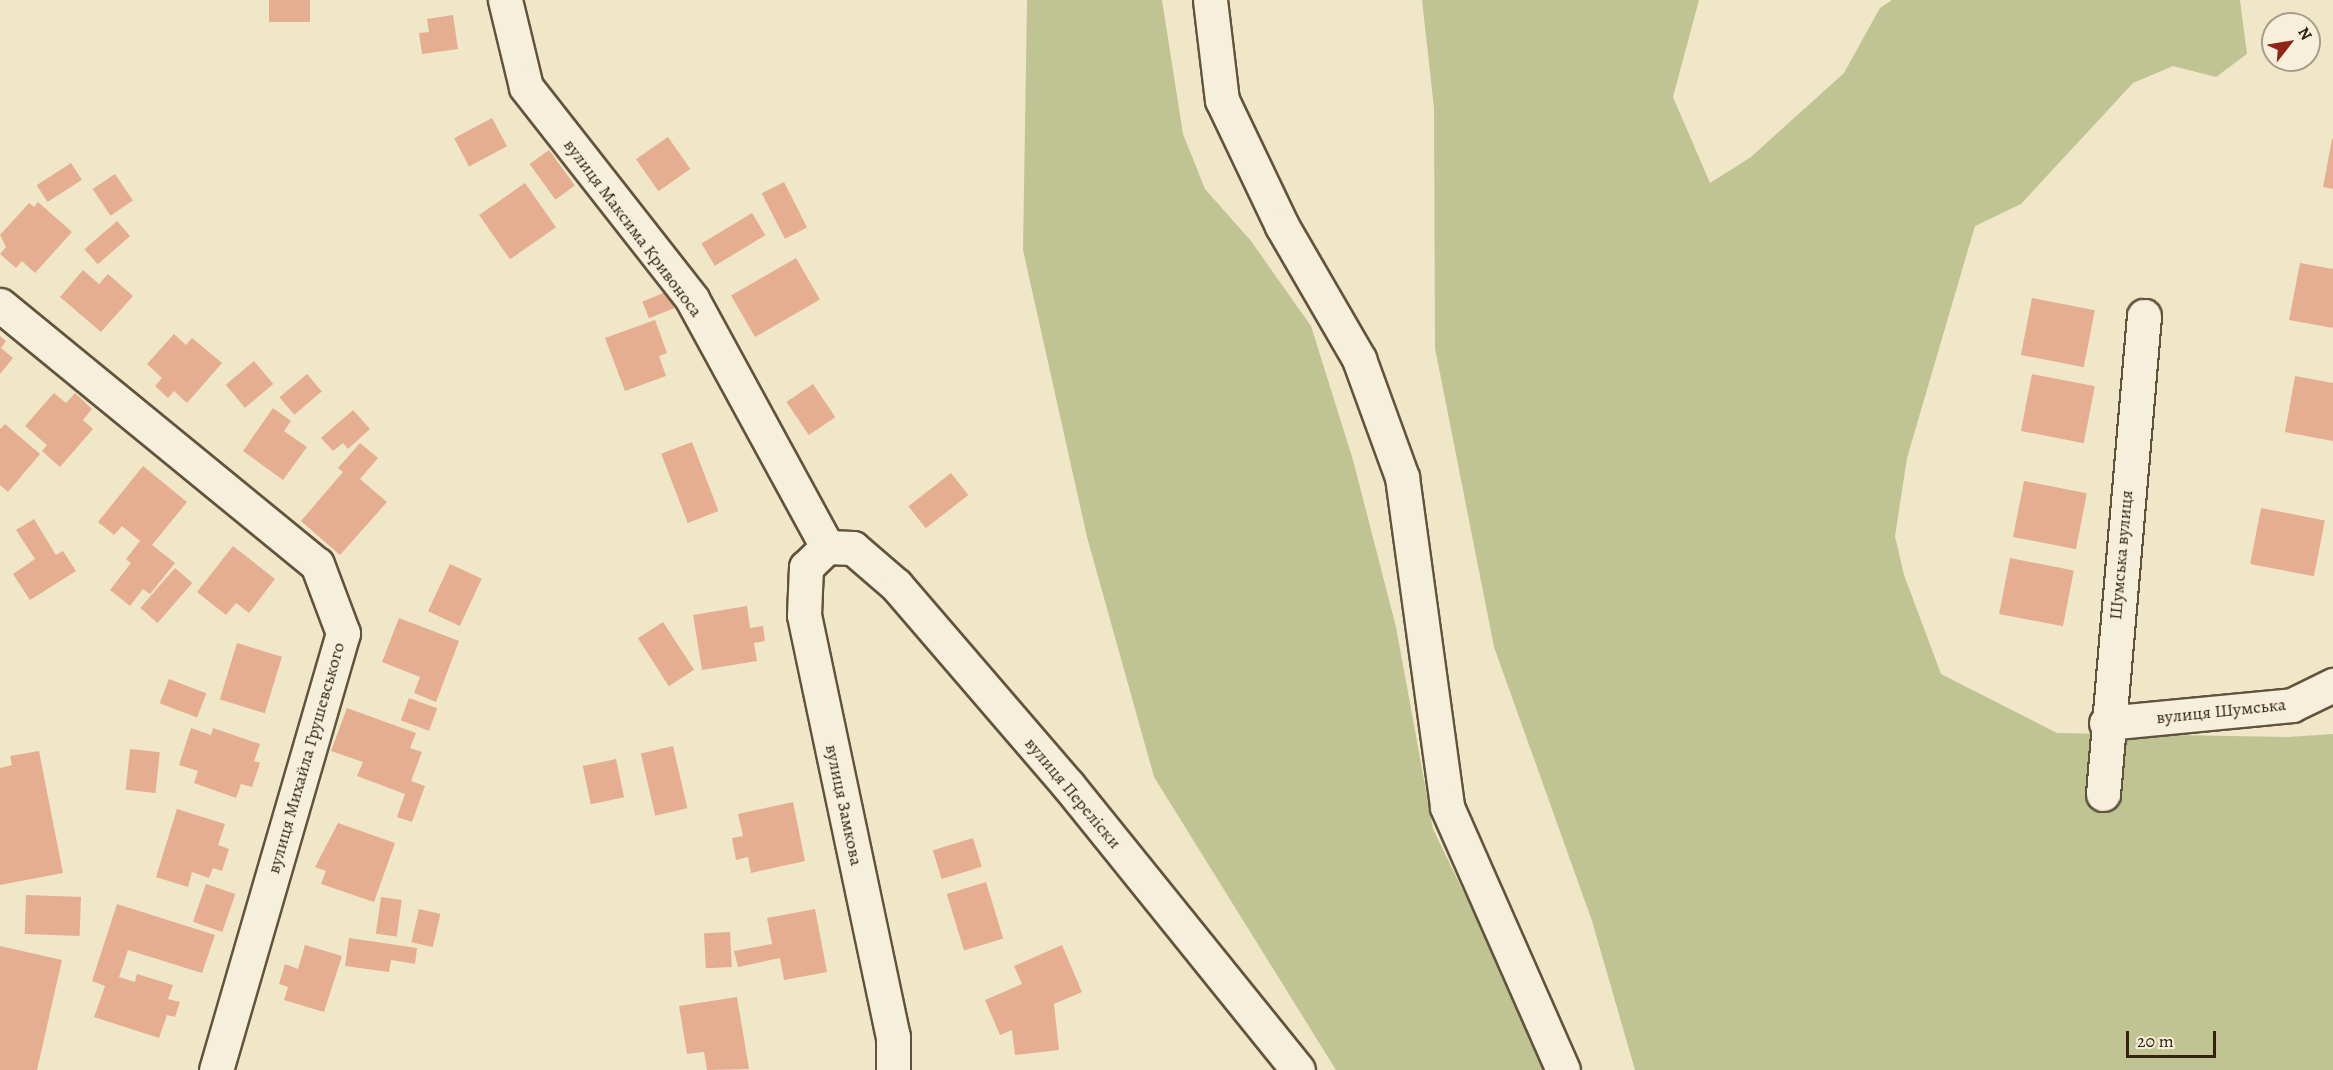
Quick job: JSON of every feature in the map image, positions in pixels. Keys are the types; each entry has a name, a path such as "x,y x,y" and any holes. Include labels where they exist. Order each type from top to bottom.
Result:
{"street":[{"name":"вулиця Максима Кривоноса","path":"505,0 526,87 692,299 827,547"},
{"path":"1210,0 1222,100 1282,226 1359,359 1402,477 1447,807 1563,1070"},
{"name":"вулиця Михайла Грушевського","path":"0,306 317,564 343,633 216,1070"},
{"name":"Шумська вулиця","path":"2103,794 2106,723 2144,316"},
{"name":"вулиця Замкова","path":"827,547 806,567 804,615 893,1036 893,1070"},
{"name":"вулиця Переліски","path":"827,547 853,548 896,585 1068,785 1298,1070"},
{"name":"вулиця Шумська","path":"2106,723 2292,705 2333,685"}],"green space":[{"path":"1027,0 1162,0 1183,134 1205,189 1251,241 1311,326 1353,460 1396,627 1433,829 1550,1070 1336,1070 1154,777 1087,537 1023,250"},
{"path":"1422,0 1699,0 1673,97 1710,183 1751,157 1844,73 1880,8 1892,0 2240,0 2247,54 2216,77 2173,66 2133,83 2021,204 1975,226 1907,458 1895,536 1904,575 1941,674 2057,733 2288,737 2333,734 2333,1070 1635,1070 1592,921 1494,647 1435,348 1434,108"}],"building":[{"path":"269,0 310,0 310,22 269,22"},
{"path":"453,15 458,49 422,54 419,33 429,32 427,19"},
{"path":"492,118 507,146 469,166 454,138"},
{"path":"668,137 690,169 658,191 636,159"},
{"path":"2333,139 2333,189 2323,187"},
{"path":"549,150 575,186 555,200 530,164"},
{"path":"71,163 82,180 48,202 37,185"},
{"path":"115,174 133,201 111,216 93,189"},
{"path":"784,182 807,227 785,239 762,193"},
{"path":"525,183 556,227 510,259 479,215"},
{"path":"38,202 72,232 35,273 22,261 16,268 0,254 6,247 0,235 29,203 34,207"},
{"path":"752,213 765,235 715,266 701,243"},
{"path":"117,221 130,236 98,264 85,249"},
{"path":"796,258 820,300 755,337 731,296"},
{"path":"2300,263 2333,269 2333,328 2289,320"},
{"path":"83,270 99,284 108,274 133,296 101,332 60,297"},
{"path":"671,290 678,307 649,318 642,302"},
{"path":"2032,298 2095,310 2084,367 2021,355"},
{"path":"655,320 667,353 659,356 666,376 625,391 605,338"},
{"path":"174,334 186,345 192,338 222,363 187,403 174,391 168,398 155,386 162,378 147,364"},
{"path":"0,336 6,341 1,348 13,358 0,374"},
{"path":"254,361 273,384 245,408 226,385"},
{"path":"307,374 322,392 294,415 279,397"},
{"path":"2032,374 2095,386 2084,443 2021,431"},
{"path":"2295,376 2333,383 2333,441 2285,432"},
{"path":"813,384 835,417 809,435 786,402"},
{"path":"54,393 66,403 75,393 92,409 83,420 93,429 60,467 42,451 47,445 25,426"},
{"path":"273,408 291,421 284,431 307,447 283,480 243,451"},
{"path":"353,410 370,429 348,449 343,443 333,451 321,438"},
{"path":"5,424 40,454 8,492 0,485 0,429"},
{"path":"692,442 719,511 688,523 661,454"},
{"path":"360,443 378,458 360,479 387,502 340,555 301,521 343,472 338,468"},
{"path":"143,466 187,502 152,545 175,563 150,594 143,589 130,606 110,590 131,563 126,559 140,541 122,526 114,535 98,522"},
{"path":"951,473 968,495 926,528 908,506"},
{"path":"2024,481 2087,493 2076,549 2013,537"},
{"path":"2261,508 2325,520 2314,576 2250,564"},
{"path":"34,519 56,555 63,551 76,571 30,600 13,574 35,559 16,530"},
{"path":"233,546 275,579 249,613 236,603 226,615 197,592"},
{"path":"2010,558 2074,570 2063,626 1999,614"},
{"path":"450,564 482,579 460,626 428,611"},
{"path":"175,568 192,583 158,623 140,608"},
{"path":"747,606 750,628 763,626 765,641 754,643 757,661 702,670 693,615"},
{"path":"399,618 459,641 436,702 414,693 420,677 382,662"},
{"path":"663,622 694,670 669,686 638,638"},
{"path":"237,643 282,657 265,713 220,699"},
{"path":"169,679 206,693 197,718 160,703"},
{"path":"409,698 437,708 429,731 401,721"},
{"path":"347,708 416,733 410,748 422,752 411,781 425,786 412,822 397,817 405,794 357,776 363,762 331,751"},
{"path":"191,728 211,735 213,728 260,744 254,761 260,763 252,787 241,784 236,798 194,783 198,771 179,765"},
{"path":"673,746 687,808 655,816 641,753"},
{"path":"130,749 160,752 156,793 126,790"},
{"path":"39,751 63,873 0,885 0,768 12,765 10,756"},
{"path":"616,759 624,797 591,804 583,766"},
{"path":"793,802 805,861 751,873 748,857 736,860 732,838 743,836 738,814"},
{"path":"177,809 225,824 218,845 229,849 222,871 213,868 209,878 192,872 188,887 156,877"},
{"path":"338,823 395,843 374,902 321,884 326,871 315,867"},
{"path":"973,838 982,867 942,879 933,850"},
{"path":"986,882 1003,938 964,950 947,894"},
{"path":"206,884 235,894 222,932 193,922"},
{"path":"26,895 81,897 80,936 25,934"},
{"path":"381,897 402,900 397,937 376,934"},
{"path":"117,904 215,935 202,973 128,950 119,977 135,982 137,974 173,985 168,999 180,1002 175,1017 167,1015 159,1038 94,1017 105,986 92,981"},
{"path":"419,909 440,914 433,947 411,942"},
{"path":"815,909 827,972 784,980 780,958 738,967 734,951 772,944 767,918"},
{"path":"730,932 732,967 706,968 704,933"},
{"path":"349,938 417,948 415,964 391,960 389,972 345,966"},
{"path":"305,945 342,956 324,1012 284,1000 288,987 279,984 285,964 298,969"},
{"path":"1062,945 1082,992 1054,1004 1059,1050 1015,1055 1012,1030 1000,1035 985,1000 1022,984 1014,966"},
{"path":"0,946 62,960 37,1070 0,1070"},
{"path":"737,997 749,1069 707,1070 704,1052 687,1054 679,1006"}]}
